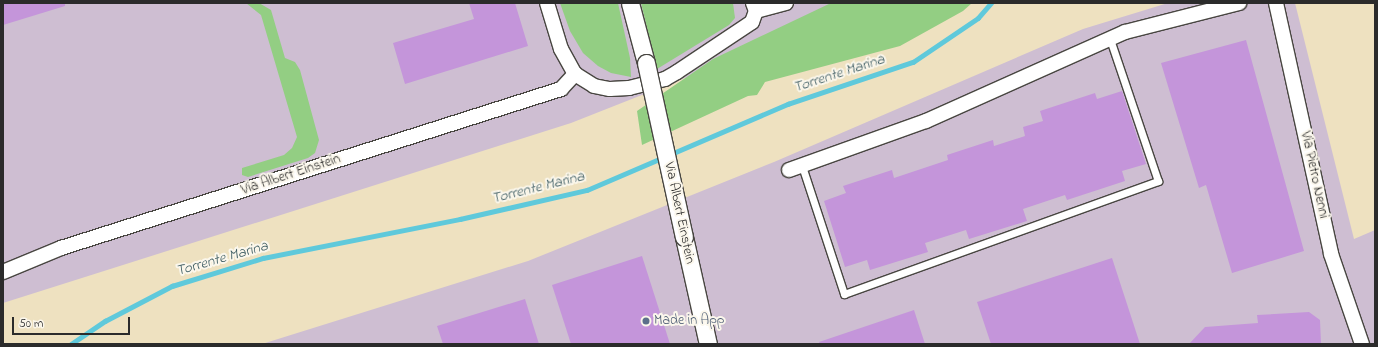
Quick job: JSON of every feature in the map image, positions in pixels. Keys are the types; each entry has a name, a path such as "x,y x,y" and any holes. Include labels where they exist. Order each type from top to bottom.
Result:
{"street":[{"path":"547,3 561,49 575,74 594,86 610,89 629,88 665,79 737,34 752,22 755,7 786,3"},
{"name":"Via Albert Einstein","path":"630,3 646,63 708,344"},
{"path":"789,170 926,121 1125,32 1239,3"},
{"name":"Via Pietro Nenni","path":"1276,3 1331,254 1362,344"},
{"name":"Via Albert Einstein","path":"3,272 61,248 561,89 575,74"}],"lane":[{"path":"802,166 844,294 1158,181 1110,38"}],"shaded area":[{"path":"3,3 841,3 723,63 571,123 3,303"},
{"path":"1168,3 1295,3 1354,239 1375,230 1375,344 262,344 528,261 774,162 1083,29"}],"green space":[{"path":"246,3 259,3 271,10 285,58 295,62 300,70 319,140 315,153 308,158 248,177 242,175 242,168 284,155 292,148 297,137 261,15"},
{"path":"560,3 618,3 630,58 631,77 611,73 598,66 583,53 570,31"},
{"path":"641,3 733,3 735,18 729,25 657,69"},
{"path":"831,3 972,3 963,11 900,46 765,82 757,95 748,96 642,145 637,111 713,59"}],"building":[{"path":"3,3 65,3 65,6 3,25"},
{"path":"469,3 515,3 528,46 405,84 393,43 474,19"},
{"path":"1246,40 1304,251 1232,273 1206,185 1199,188 1161,63"},
{"path":"1122,91 1146,164 1122,171 1125,181 1067,200 1065,195 1023,209 1027,221 969,239 966,230 925,243 928,252 870,270 867,260 845,267 824,201 846,193 843,186 892,170 894,178 948,160 947,155 993,140 994,146 1025,136 1023,127 1043,121 1040,111 1095,93 1097,99"},
{"path":"642,256 670,344 571,344 552,285"},
{"path":"1112,258 1140,344 991,344 977,302"},
{"path":"525,299 539,344 443,344 437,326"},
{"path":"914,310 925,344 820,344 819,342"},
{"path":"1309,312 1320,320 1321,344 1189,344 1205,327 1258,323 1257,315"}],"waterway":[{"name":"Torrente Marina","path":"71,344 105,321 172,286 263,258 460,219 587,190 788,104 913,62 978,18 991,3"}],"place":[{"name":"Made in App","path":"646,321"}]}
